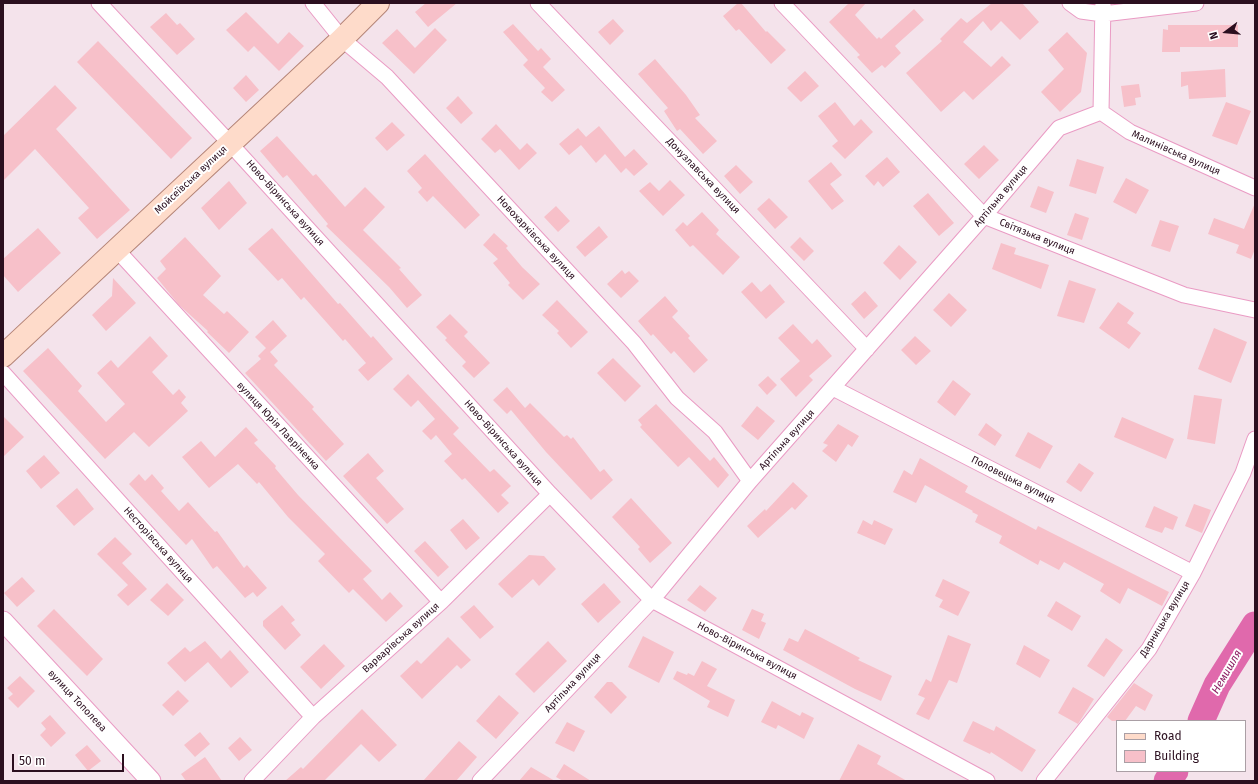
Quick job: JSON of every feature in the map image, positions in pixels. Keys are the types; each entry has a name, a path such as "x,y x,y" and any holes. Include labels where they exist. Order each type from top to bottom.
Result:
{"main road":[{"name":"Мойсеївська вулиця","path":"3,356 342,39 378,3"}],"street":[{"name":"Ново-Віринська вулиця","path":"99,3 550,494 652,600 987,781"},
{"name":"Новохарківська вулиця","path":"313,3 342,39 387,77 623,332 677,398 715,432 750,481"},
{"name":"Донузлавська вулиця","path":"538,3 867,349"},
{"name":"Світязька вулиця","path":"782,3 984,216 1184,295 1255,310"},
{"path":"1070,3 1081,11 1103,8 1196,3"},
{"path":"1101,112 1103,8"},
{"name":"Артільна вулиця","path":"480,781 652,600 750,481 984,216 1059,128 1101,112"},
{"name":"Малинівська вулиця","path":"1101,112 1130,132 1255,188"},
{"name":"вулиця Юрія Лавріненка","path":"116,249 441,602"},
{"name":"Несторівська вулиця","path":"3,373 313,717"},
{"name":"Половецька вулиця","path":"833,388 1193,573"},
{"name":"Дарницька вулиця","path":"1044,781 1149,648 1193,573 1243,474 1255,439"},
{"name":"Варварівська вулиця","path":"252,781 313,717 441,602 550,494"},
{"name":"вулиця Тополева","path":"3,621 151,781"}],"building":[{"path":"426,3 457,3 428,27 415,12"},
{"path":"738,3 741,3 766,32 767,31 786,50 771,64 739,29 736,31 723,16"},
{"path":"849,3 866,3 855,15 877,39 879,37 881,39 914,9 924,20 895,46 901,53 885,68 882,65 872,73 857,57 860,55 829,22"},
{"path":"992,3 1022,3 1039,22 1020,40 1001,21 991,31 983,21 963,42 991,67 1002,56 1011,65 973,100 964,91 941,112 906,73 942,41 940,39 961,18 967,23"},
{"path":"246,12 278,44 289,32 304,46 279,71 254,46 248,52 226,30"},
{"path":"166,13 177,25 180,23 195,39 177,55 150,27"},
{"path":"613,19 624,31 610,45 598,32"},
{"path":"513,24 538,51 541,48 551,59 543,67 565,90 552,102 541,92 545,88 523,65 528,60 503,32"},
{"path":"1168,25 1238,25 1238,47 1180,47 1180,52 1162,52 1163,29 1168,30"},
{"path":"435,28 447,40 414,74 382,43 397,29 415,48"},
{"path":"1067,32 1087,53 1081,92 1060,112 1041,92 1064,69 1048,50"},
{"path":"98,41 192,138 171,159 77,62"},
{"path":"655,59 686,95 700,115 695,118 717,141 703,154 680,129 677,131 664,111 668,108 638,74"},
{"path":"1225,69 1226,97 1189,99 1188,85 1181,87 1181,72"},
{"path":"805,71 819,86 801,102 787,88"},
{"path":"246,75 259,90 246,102 233,88"},
{"path":"1139,84 1141,97 1135,98 1136,105 1124,107 1121,86"},
{"path":"55,85 77,108 56,129 130,210 97,239 78,218 89,208 35,149 3,181 3,136"},
{"path":"458,96 473,113 461,124 446,108"},
{"path":"835,102 854,126 861,119 873,132 845,159 832,146 838,141 818,116"},
{"path":"1226,102 1251,111 1237,145 1212,136"},
{"path":"392,122 405,135 387,151 375,138"},
{"path":"496,124 520,150 527,143 537,153 519,170 500,149 495,153 481,139"},
{"path":"599,126 625,157 634,149 648,164 634,176 626,168 621,173 605,154 596,163 581,145 569,155 559,144 578,128 586,137"},
{"path":"277,136 313,176 316,174 345,207 365,187 385,207 363,230 401,268 399,269 422,295 407,308 389,287 326,226 328,224 287,175 283,178 260,151"},
{"path":"984,145 999,160 979,179 964,164"},
{"path":"425,154 480,215 465,229 433,196 427,202 418,192 422,188 407,171"},
{"path":"887,157 900,172 883,187 878,181 874,186 865,176"},
{"path":"1077,159 1104,167 1096,194 1069,186"},
{"path":"831,162 842,175 830,184 844,201 832,210 808,181"},
{"path":"736,165 753,182 740,194 724,176"},
{"path":"1126,178 1149,190 1136,214 1113,202"},
{"path":"670,180 685,195 663,216 639,191 650,182 659,191"},
{"path":"229,181 247,203 219,230 201,208"},
{"path":"1038,186 1054,192 1046,213 1030,207"},
{"path":"928,193 954,223 939,236 913,206"},
{"path":"769,198 788,217 775,229 757,209"},
{"path":"1255,203 1255,249 1251,259 1236,253 1239,245 1208,234 1214,218 1244,229"},
{"path":"556,206 570,221 558,232 544,217"},
{"path":"702,212 719,230 716,234 740,257 723,275 693,245 690,247 675,230 683,222 687,226"},
{"path":"1075,213 1089,218 1082,240 1067,235"},
{"path":"1160,220 1179,226 1170,252 1151,246"},
{"path":"599,226 608,237 585,257 576,247"},
{"path":"38,228 61,253 18,292 3,275 3,259"},
{"path":"272,228 338,304 340,303 371,338 373,336 393,359 368,381 358,370 366,363 345,339 343,341 304,297 301,300 282,278 278,281 248,249"},
{"path":"494,233 508,246 506,248 522,267 540,284 523,300 508,285 510,283 493,263 498,259 483,245"},
{"path":"185,237 221,276 203,295 224,314 227,311 249,332 229,353 207,332 208,331 179,305 157,278 166,269 160,261"},
{"path":"800,237 814,251 804,261 790,247"},
{"path":"1001,243 1016,248 1014,254 1049,265 1041,289 992,269"},
{"path":"899,245 917,262 900,280 883,263"},
{"path":"622,270 625,274 629,271 639,281 621,298 607,284"},
{"path":"113,278 136,303 106,331 92,315 112,296"},
{"path":"1069,280 1096,289 1084,323 1057,316"},
{"path":"752,282 761,292 770,284 785,302 766,319 741,292"},
{"path":"865,291 878,306 864,319 851,304"},
{"path":"949,293 967,310 951,327 933,310"},
{"path":"665,296 678,311 672,317 690,336 688,338 708,360 694,373 674,351 671,354 653,334 651,336 638,321"},
{"path":"557,300 588,332 571,348 557,333 559,331 542,315"},
{"path":"1118,302 1134,313 1127,323 1141,333 1129,349 1099,328"},
{"path":"450,314 468,332 464,336 490,363 474,378 462,366 466,362 445,340 447,338 436,327"},
{"path":"273,320 287,336 270,352 278,361 274,365 314,407 312,409 344,444 326,461 245,373 261,359 258,356 266,348 255,337"},
{"path":"793,324 812,344 817,339 832,356 809,376 813,380 796,397 780,379 800,361 778,338"},
{"path":"1214,328 1247,342 1231,383 1198,369"},
{"path":"150,336 168,356 152,372 173,395 179,389 186,397 181,403 188,411 149,447 134,432 105,459 23,371 48,348 82,386 78,391 106,422 125,404 97,373 111,360 118,368"},
{"path":"915,336 931,351 916,365 901,350"},
{"path":"613,358 641,386 625,402 597,373"},
{"path":"408,374 459,428 453,434 490,472 494,469 511,486 501,495 509,503 498,513 465,478 462,480 444,461 452,454 436,435 431,440 422,431 435,419 418,400 411,407 393,389"},
{"path":"768,376 777,385 767,395 758,385"},
{"path":"953,380 971,394 955,416 937,402"},
{"path":"507,387 525,408 530,403 564,437 567,435 571,439 573,437 600,472 604,469 613,480 591,500 546,452 511,410 507,414 493,400"},
{"path":"1194,395 1222,399 1215,444 1187,439"},
{"path":"656,404 710,461 714,457 729,475 718,488 689,457 678,467 640,427 642,425 638,420"},
{"path":"757,406 775,421 758,440 741,426"},
{"path":"3,416 24,437 3,457"},
{"path":"1122,417 1174,439 1166,459 1114,437"},
{"path":"986,423 1002,435 995,446 978,435"},
{"path":"838,424 859,436 852,447 848,444 836,462 822,451 828,445 823,443"},
{"path":"246,427 258,440 254,443 276,466 275,468 298,495 372,571 363,579 382,600 390,592 403,606 386,622 353,589 349,593 318,561 325,554 288,517 259,482 257,484 238,464 209,488 182,457 201,441 215,457"},
{"path":"1028,432 1053,446 1040,469 1015,456"},
{"path":"368,453 384,471 376,478 404,509 387,524 343,476"},
{"path":"44,455 60,473 41,489 26,471"},
{"path":"920,458 968,486 965,492 1036,530 1038,526 1169,592 1162,606 1128,588 1120,604 1100,591 1104,584 1064,562 1059,570 1040,560 1038,565 999,543 1002,536 975,522 978,515 972,512 973,511 925,485 916,503 893,492 904,470 912,475"},
{"path":"1079,463 1094,473 1081,492 1066,482"},
{"path":"139,474 145,481 152,474 164,488 161,491 179,511 188,502 215,532 217,531 244,568 247,565 267,588 257,597 253,592 245,598 217,566 213,569 192,539 186,545 129,484"},
{"path":"793,482 808,496 795,510 792,507 758,538 747,526 765,509 766,511"},
{"path":"77,488 94,509 74,526 56,506"},
{"path":"631,498 672,543 650,563 638,549 640,547 612,517"},
{"path":"1194,504 1211,510 1202,533 1185,526"},
{"path":"1154,506 1178,517 1173,530 1165,527 1162,533 1145,527"},
{"path":"463,519 480,538 466,550 450,530"},
{"path":"863,520 872,525 874,520 893,529 885,545 857,533"},
{"path":"115,537 132,554 122,563 147,589 128,606 117,595 128,585 97,554"},
{"path":"425,541 449,567 438,577 414,551"},
{"path":"529,555 544,556 556,569 539,586 533,579 512,598 498,584"},
{"path":"22,577 35,591 17,607 4,593"},
{"path":"943,579 970,592 958,616 939,607 943,600 935,596"},
{"path":"167,583 184,600 168,616 150,600"},
{"path":"604,583 621,602 598,623 581,604"},
{"path":"700,585 717,598 705,612 687,600"},
{"path":"1056,601 1081,616 1072,631 1047,616"},
{"path":"282,605 295,620 291,623 301,635 285,650 263,626 263,621"},
{"path":"474,605 494,627 480,639 460,617"},
{"path":"54,609 103,659 87,676 37,626"},
{"path":"752,609 764,614 761,621 766,623 759,639 742,630"},
{"path":"805,629 860,658 858,660 892,676 881,701 855,689 783,650 789,638 798,642"},
{"path":"948,635 971,644 957,683 949,680 929,720 916,714 925,698 918,695 926,679 931,682"},
{"path":"643,636 674,652 659,683 628,667"},
{"path":"448,637 471,660 461,669 457,665 422,699 400,676 417,660 421,664"},
{"path":"1106,638 1123,650 1104,677 1087,666"},
{"path":"205,641 221,659 230,650 249,672 231,688 208,662 185,682 167,663 185,647 190,652"},
{"path":"548,641 567,661 534,693 515,674"},
{"path":"324,644 345,666 321,689 300,667"},
{"path":"1024,645 1050,660 1040,678 1016,664"},
{"path":"702,661 717,669 707,686 735,700 728,717 707,707 710,701 673,679 677,671 694,676"},
{"path":"20,676 35,691 18,708 8,698 13,694 7,688"},
{"path":"607,682 612,682 627,697 611,714 594,697"},
{"path":"1134,683 1153,695 1145,711 1136,706 1126,720 1112,721 1107,717"},
{"path":"1073,687 1094,699 1078,724 1058,713"},
{"path":"178,690 189,701 173,716 162,705"},
{"path":"499,695 519,713 496,739 476,721"},
{"path":"772,701 800,716 802,712 814,718 804,739 778,725 776,729 761,722"},
{"path":"362,709 397,745 379,762 361,744 324,781 285,781 301,767 303,769"},
{"path":"50,715 66,733 51,747 40,735 46,729 41,723"},
{"path":"973,721 994,731 996,726 1036,750 1022,772 991,752 990,754 963,741"},
{"path":"567,722 585,731 574,752 555,743"},
{"path":"200,732 210,744 195,757 184,745"},
{"path":"240,737 252,750 239,761 228,748"},
{"path":"459,741 477,757 456,781 423,781"},
{"path":"858,744 881,756 877,764 907,781 839,781"},
{"path":"87,745 101,761 88,771 75,755"},
{"path":"205,757 222,781 186,781 181,774"},
{"path":"564,764 591,781 563,781 556,777"},
{"path":"531,767 555,781 519,781"}],"waterway":[{"name":"Немишля","path":"1201,720 1217,685 1255,625"},
{"name":"Немишля","path":"1167,781 1174,772"}]}
